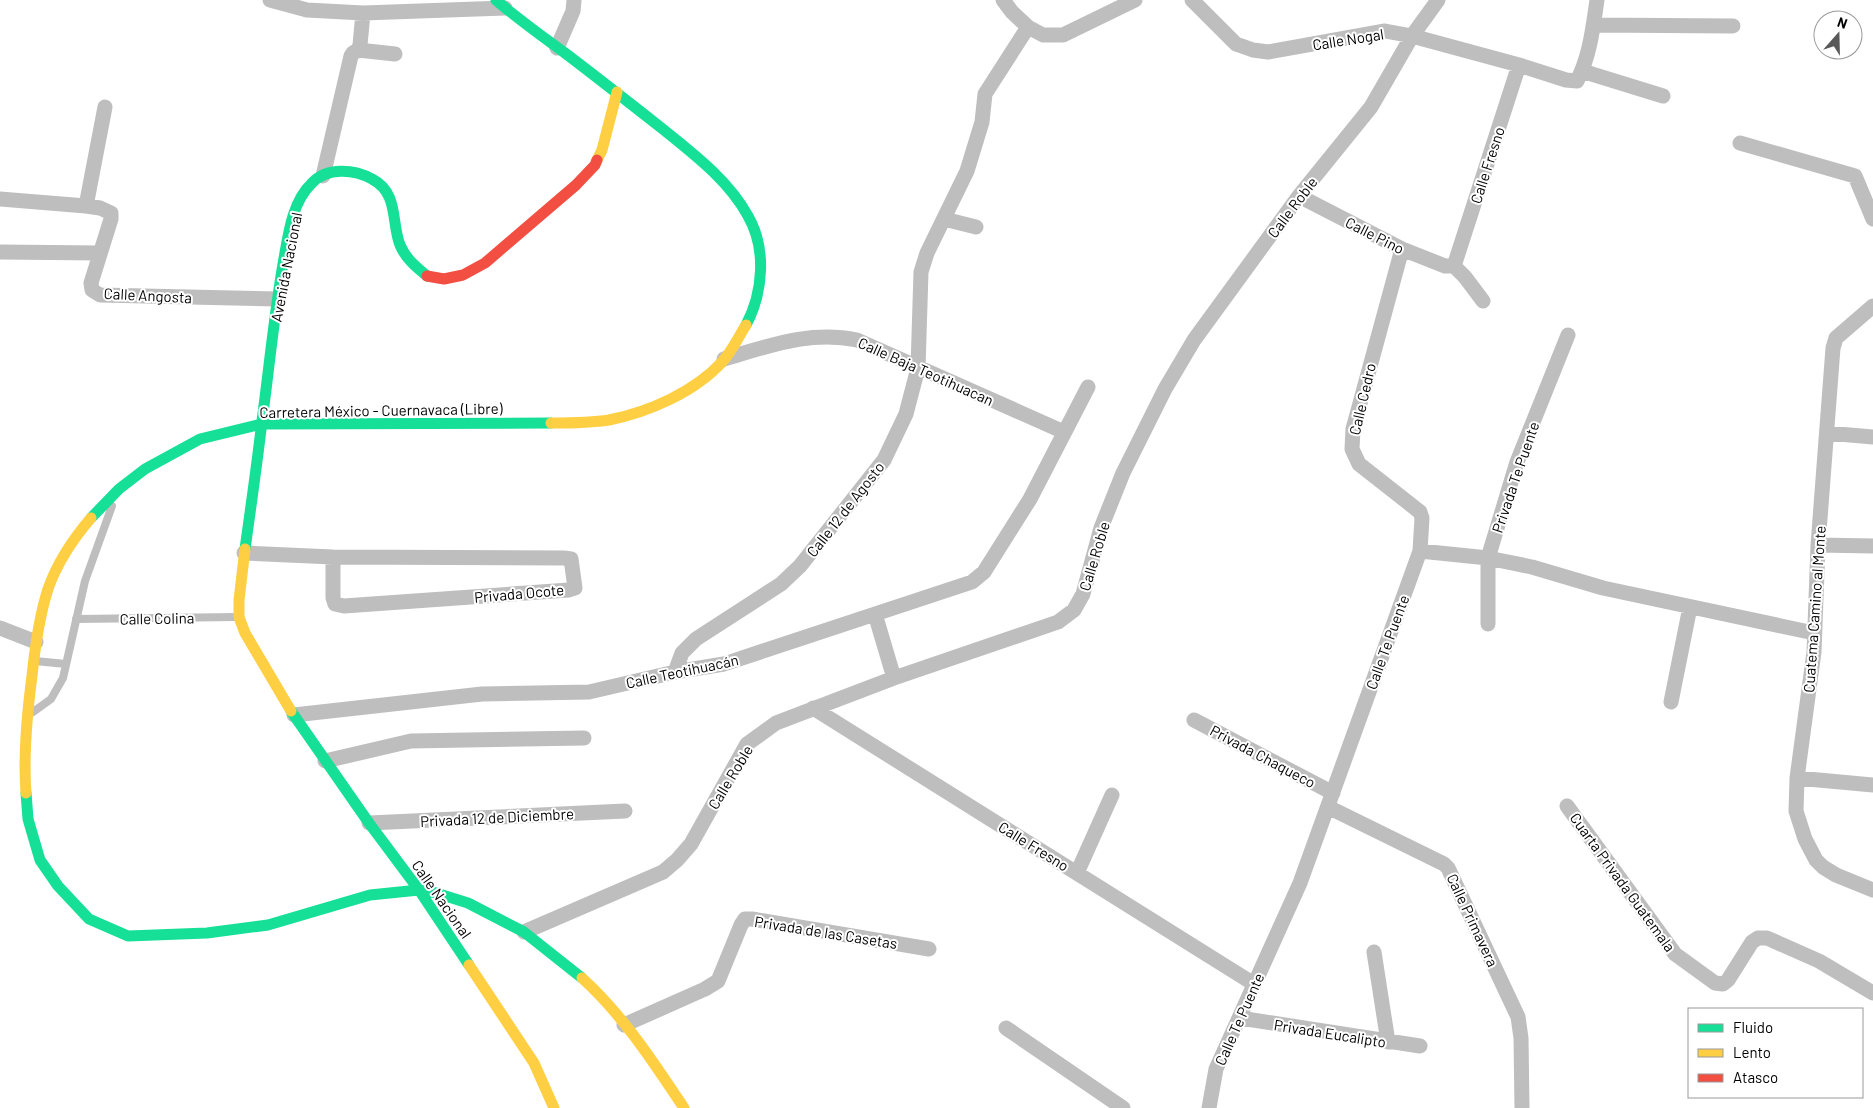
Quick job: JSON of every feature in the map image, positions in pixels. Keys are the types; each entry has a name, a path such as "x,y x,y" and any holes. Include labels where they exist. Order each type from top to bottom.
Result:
{"main road":[{"name":"Carretera México - Cuernavaca (Libre)","path":"500,4 617,92 691,152 723,183 745,211 755,232 760,258 758,297 745,326 724,359 705,376 677,395 651,408 608,420 570,423 262,424 200,439 146,470 120,489 97,510 76,535 61,560 48,588 36,642 27,717 25,780 28,819 40,860 58,886 89,919 128,936 207,933 268,925 370,895 419,890 468,903 524,932 570,967 596,992 647,1053 684,1108"},
{"path":"322,176 328,172 352,171 373,179 386,191 393,205 400,245 412,265 428,276 444,279 463,275 485,263 576,185 595,165 602,150 617,92"},
{"name":"Avenida Nacional","path":"294,715 245,633 239,616 244,554 277,299 292,223 300,200 312,182 322,176"},
{"name":"Calle Nacional","path":"294,715 369,823 419,890 534,1063 554,1108"}],"street":[{"path":"270,0 363,14 500,4"},
{"path":"557,48 573,12 574,0"},
{"path":"1003,0 1012,12 1028,27 1044,35 1063,35 1135,0"},
{"name":"Calle Nogal","path":"1192,0 1236,44 1253,50 1268,52 1385,31 1412,36 1519,64 1566,80 1580,76 1663,96"},
{"name":"Calle Roble","path":"524,932 663,872 691,844 747,744 776,723 894,678 1058,622 1074,610 1083,594 1101,528 1123,474 1165,389 1194,340 1299,196 1371,107 1412,36 1438,0"},
{"path":"1580,76 1593,25 1597,0"},
{"path":"358,50 363,14"},
{"path":"1593,25 1733,26"},
{"name":"Calle 12 de Agosto","path":"675,672 682,653 696,639 781,584 800,566 884,460 906,414 918,368 921,272 927,253 967,171 982,122 986,94 1028,27"},
{"path":"322,176 351,56 358,50 395,54"},
{"name":"Calle Fresno","path":"1454,266 1519,64"},
{"path":"86,206 104,107"},
{"path":"1740,143 1855,176 1873,219"},
{"name":"Calle Pino","path":"1299,196 1402,249 1446,266 1454,266"},
{"name":"Calle Angosta","path":"0,199 86,206 111,212 111,220 91,283 92,290 100,295 277,299"},
{"path":"944,220 976,227"},
{"name":"Calle Cedro","path":"1402,249 1353,429 1352,449 1359,464 1420,512 1422,518 1420,551"},
{"path":"0,252 100,254"},
{"path":"1454,266 1483,301"},
{"name":"Cuatema Camino al Monte","path":"1873,306 1844,329 1834,343 1818,545 1814,652 1797,778 1796,812 1805,839 1816,860 1836,875 1873,890"},
{"name":"Privada Te Puente","path":"1488,624 1488,558 1518,462 1568,335"},
{"name":"Calle Baja Teotihuacan","path":"724,359 781,343 819,336 840,336 857,340 1064,432"},
{"name":"Calle Teotihuacán","path":"294,715 482,694 589,692 675,672 724,664 972,582 984,572 1030,499 1088,387"},
{"path":"1827,433 1873,436"},
{"path":"1818,545 1873,546"},
{"path":"1420,551 1488,558 1603,588 1814,633"},
{"name":"Calle Te Puente","path":"1209,1108 1216,1068 1300,883 1420,551"},
{"name":"Privada Ocote","path":"244,554 333,557 564,558 571,559 576,583 575,588 569,590 344,606 335,604 333,598 333,557"},
{"path":"1672,702 1690,607"},
{"path":"875,614 894,678"},
{"path":"0,628 36,642"},
{"name":"Calle Fresno","path":"813,708 1254,984"},
{"name":"Privada Chaqueco","path":"1194,720 1330,800"},
{"path":"325,761 411,741 584,738"},
{"path":"1797,778 1873,785"},
{"path":"1077,873 1112,795"},
{"name":"Calle Primavera","path":"1330,800 1448,868 1518,1017 1521,1038 1520,1106"},
{"name":"Cuarta Privada Guatemala","path":"1567,806 1675,954 1715,982 1723,984 1728,980 1752,942 1758,938 1767,938 1819,961 1873,993"},
{"name":"Privada 12 de Diciembre","path":"369,823 625,811"},
{"name":"Privada de las Casetas","path":"624,1025 718,981 741,925 746,919 929,949"},
{"path":"1374,952 1388,1042"},
{"name":"Privada Eucalipto","path":"1240,1018 1420,1046"},
{"path":"1006,1028 1123,1108"}],"lane":[{"path":"27,717 50,699 63,678 85,581 120,489"},
{"name":"Calle Colina","path":"76,619 239,616"},
{"path":"34,661 66,664"}],"traffic: fast":[{"path":"496,0 676,139 710,169 731,191 748,216 754,229 760,257 759,285 752,312 746,325"},
{"path":"245,549 283,264 295,210 305,191 312,183 325,174 341,171 357,173 381,185 393,209 397,236 402,250 427,276"},
{"path":"91,518 119,489 145,469 200,439 262,424 551,423"},
{"path":"291,711 369,823 419,890 469,965"},
{"path":"26,793 28,819 40,860 58,886 89,919 128,936 207,933 268,925 370,895 419,890 468,903 524,932 582,978"}],"traffic: slow":[{"path":"597,160 602,150 617,92"},
{"path":"551,423 609,420 640,412 670,399 712,372 726,357 746,325"},
{"path":"26,793 25,749 27,719 42,610 48,589 61,561 78,534 91,518"},
{"path":"245,549 239,617 245,633 291,711"},
{"path":"469,965 534,1063 554,1108"},
{"path":"582,978 597,992 624,1024 684,1108"}],"traffic: jam":[{"path":"427,276 444,279 463,275 485,263 576,185 595,165 597,160"}]}
